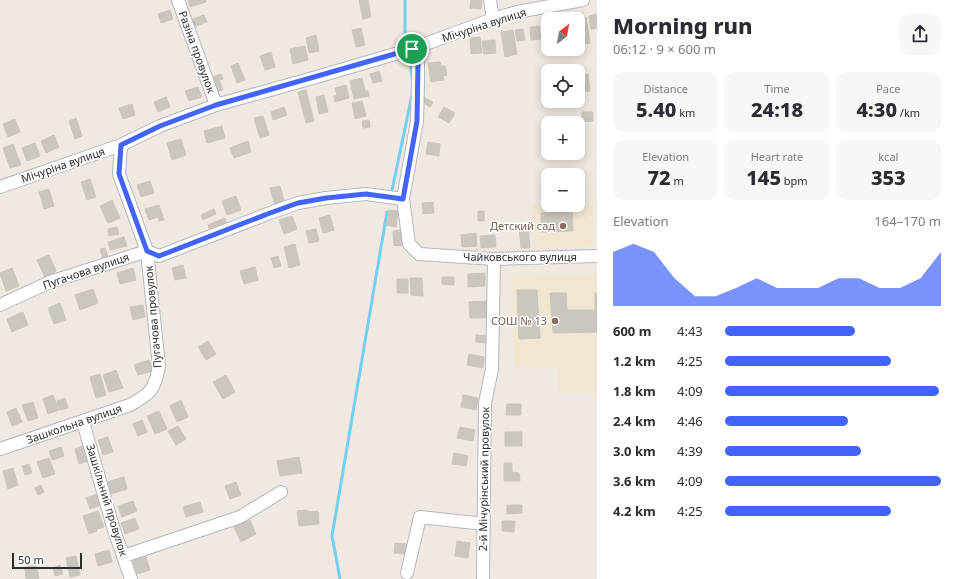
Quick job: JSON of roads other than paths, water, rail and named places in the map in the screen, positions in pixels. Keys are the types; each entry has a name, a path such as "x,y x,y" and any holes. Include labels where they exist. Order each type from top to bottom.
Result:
{"street":[{"name":"Разіна провулок","path":"178,0 216,105"},
{"path":"490,0 494,19"},
{"name":"Мічуріна вулиця","path":"0,187 121,145 160,126 216,105 412,49 517,12 583,0"},
{"path":"403,199 417,121 418,64 412,49"},
{"name":"Пугачова провулок","path":"121,145 119,174 147,251 159,366 157,381 146,396"},
{"name":"Пугачова вулиця","path":"0,306 50,282 147,251 159,256 298,203 326,198 366,194 403,199"},
{"name":"Чайковського вулиця","path":"403,199 409,244 420,254 494,259 597,256"},
{"name":"2-й Мічурінський провулок","path":"483,579 485,403 492,368 494,259"},
{"name":"Зашкольна вулиця","path":"0,449 130,405 146,396"},
{"name":"Зашкільний провулок","path":"83,422 114,530 131,579"},
{"path":"124,556 240,517 281,492"},
{"path":"407,573 420,517 484,524"}],"waterway":[{"path":"405,0 405,36"},
{"path":"410,63 413,83"},
{"path":"391,195 412,95"},
{"path":"340,579 332,536 387,212"}],"place":[{"name":"Детский сад","path":"563,226"},
{"name":"СОШ № 13","path":"555,321"}]}
